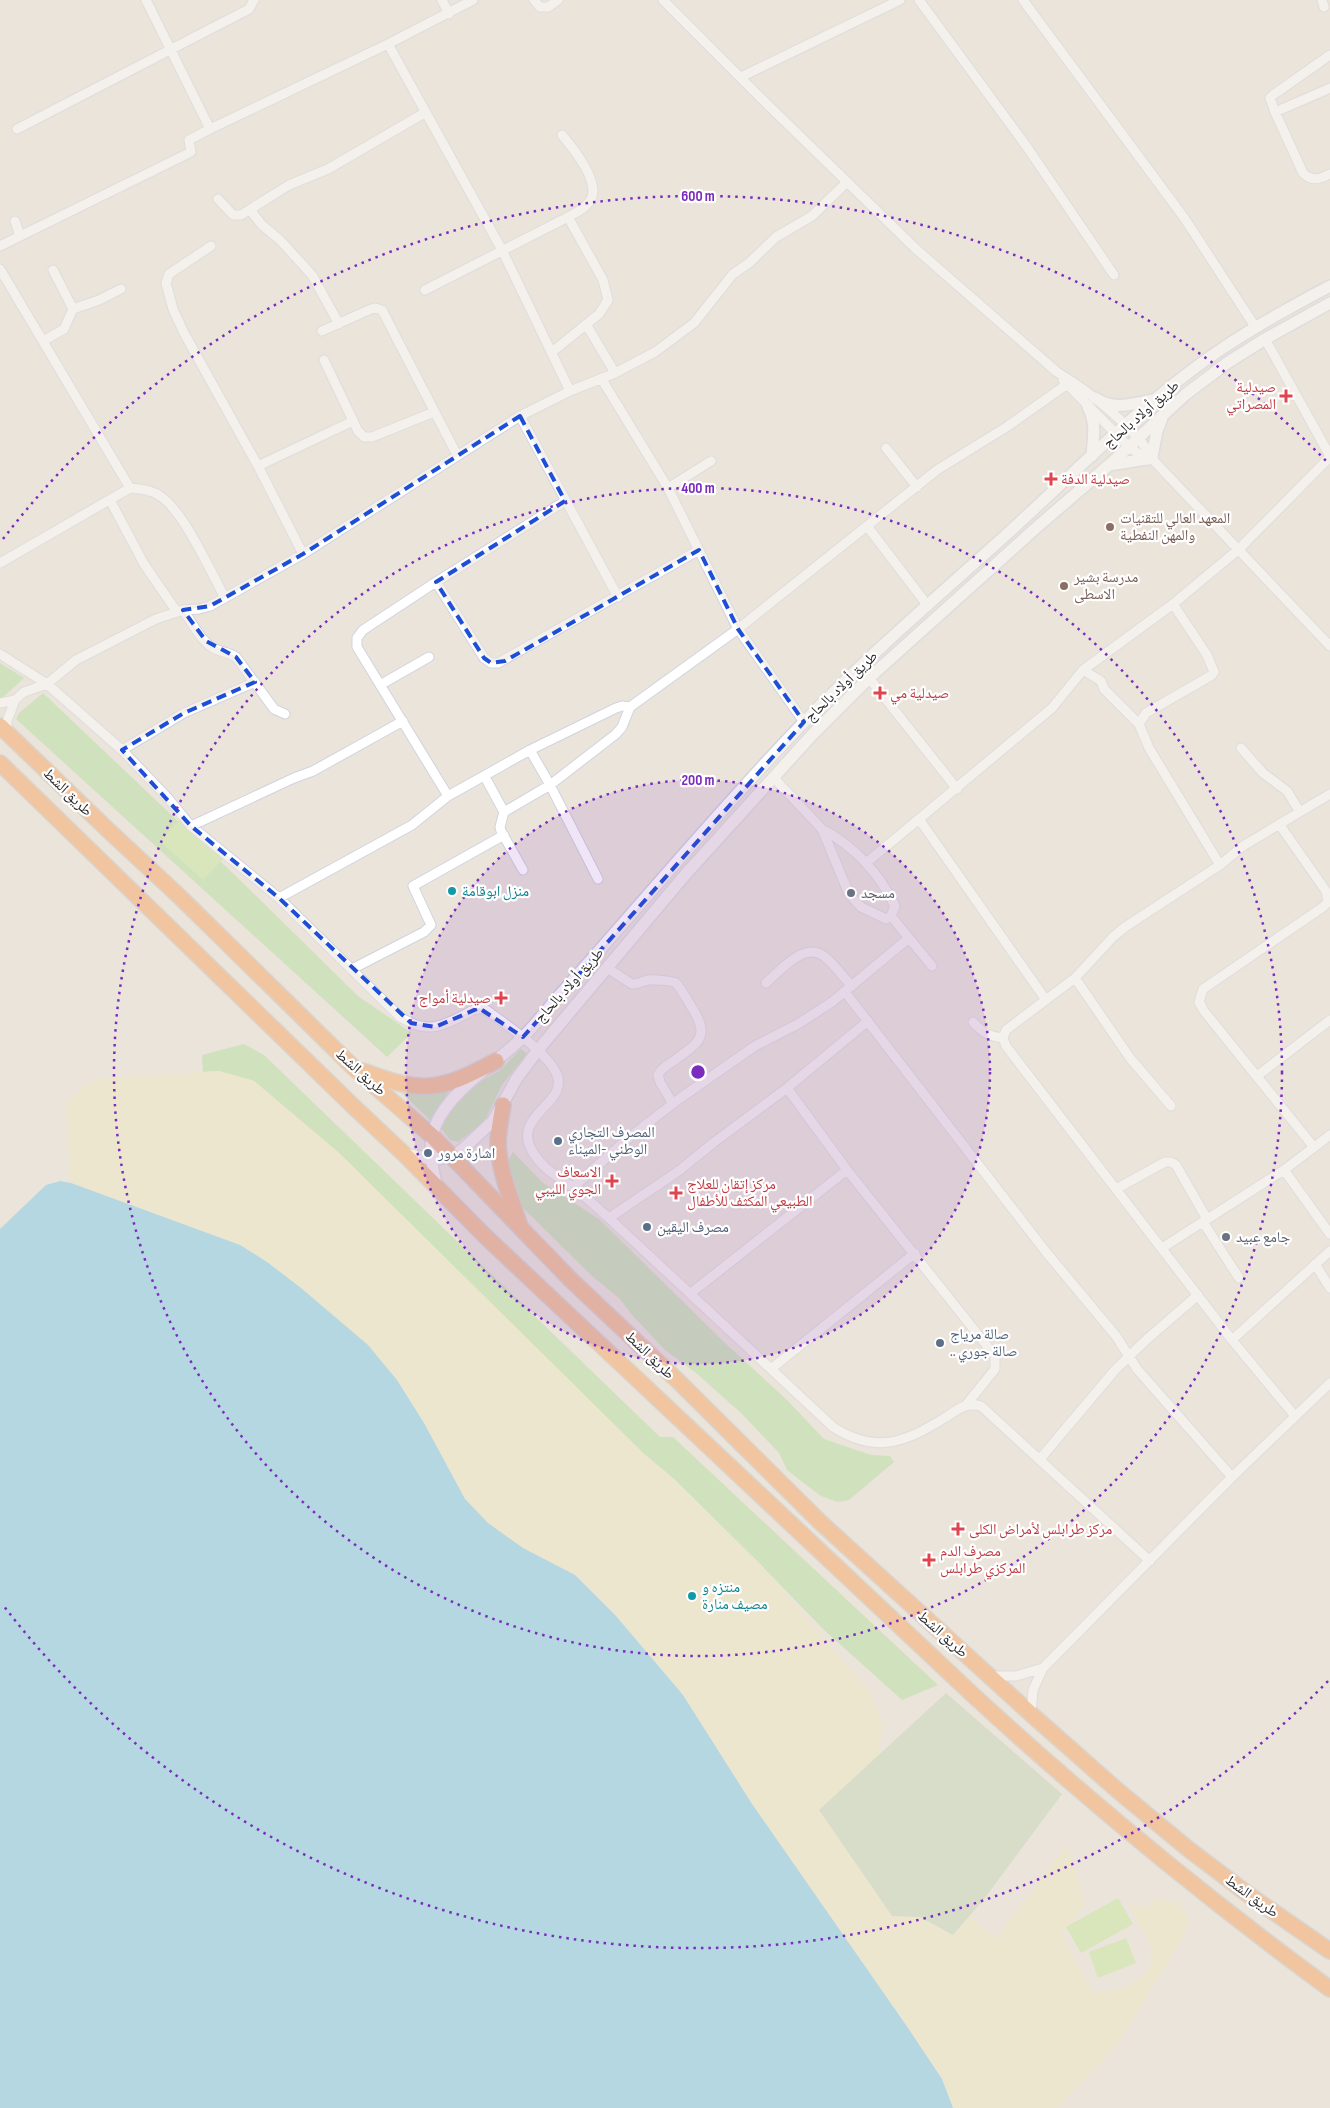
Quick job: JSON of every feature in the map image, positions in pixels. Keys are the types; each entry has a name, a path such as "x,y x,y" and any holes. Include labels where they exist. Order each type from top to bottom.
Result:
{"highway":[{"name":"طريق الشط","path":"3,729 180,897 354,1068 432,1136 521,1230 819,1521 1031,1714 1187,1848 1249,1895 1330,1951"},
{"name":"طريق الشط","path":"0,763 554,1301 1021,1740 1173,1869 1330,1989"},
{"path":"354,1068 394,1083 428,1087 456,1082 496,1061"},
{"path":"503,1105 498,1140 499,1151 507,1186 521,1230"}],"main road":[{"name":"طريق أولاد بالحاج","path":"437,1188 431,1160 432,1136 437,1122 458,1093 523,1037 628,919 677,860 804,722 860,666 1120,429 1222,349 1330,286"},
{"name":"طريق أولاد بالحاج","path":"452,1157 493,1121 517,1078 538,1050 685,875 812,734 869,678 1037,527 1110,465 1186,394 1220,368 1265,339 1330,303"},
{"path":"1092,456 1095,425 1091,403 1115,407 1155,400"},
{"path":"1110,465 1151,460 1157,431 1163,414"},
{"path":"404,1154 431,1160 452,1157"}],"street":[{"path":"146,0 210,129"},
{"path":"17,129 249,9 254,0"},
{"path":"442,0 449,14"},
{"path":"0,246 191,152 190,140 210,129 388,44 473,0"},
{"path":"534,0 540,7 544,8 558,0"},
{"path":"663,0 847,182 960,290 1057,372 1081,386 1091,403"},
{"path":"740,77 900,0"},
{"path":"919,0 1027,147 1114,275"},
{"path":"1022,0 1185,218 1256,328"},
{"path":"388,44 502,250 570,391"},
{"path":"1330,55 1273,95 1270,102 1303,174 1308,178 1316,180 1330,174"},
{"path":"1275,112 1330,88"},
{"path":"218,199 233,215 241,215 288,185 328,169 426,112"},
{"path":"425,290 586,206 592,197 592,187 579,157 562,135"},
{"path":"3,729 15,700 24,692 46,684 84,655 148,623 180,611 210,606 303,554 520,416 570,391 615,373 656,352 694,323 733,274 749,263 776,237 812,216 847,182"},
{"path":"250,210 262,225 280,240 312,275 339,324"},
{"path":"552,352 607,304 608,292 568,217"},
{"path":"15,221 20,236"},
{"path":"211,246 169,274 166,283 173,309 184,333 258,466 303,554"},
{"path":"0,269 130,488"},
{"path":"53,270 73,309"},
{"path":"43,341 64,329 73,309 99,300 121,289"},
{"path":"322,331 375,308 382,310 457,455"},
{"path":"586,324 615,373"},
{"path":"866,863 1052,708 1083,670 1173,604 1239,549 1330,457 1265,339"},
{"path":"324,360 360,434 372,437 434,412"},
{"path":"1057,372 1066,385 1091,403 1151,460 1239,549 1330,646"},
{"path":"601,378 668,488 738,629 804,722"},
{"path":"504,812 550,785 616,734 622,727 630,708 738,629 937,470 1008,426 1066,385"},
{"path":"520,416 618,597"},
{"path":"258,466 353,421"},
{"path":"886,448 917,486"},
{"path":"668,488 711,461"},
{"path":"0,563 130,488 147,490 159,494 169,502 179,516 225,598"},
{"path":"110,500 144,564 180,611 212,647 236,657 274,709 285,714"},
{"path":"448,796 380,686 358,647 357,638 363,630 565,501"},
{"path":"867,526 928,606"},
{"path":"436,582 479,651 491,663 498,664 699,550"},
{"path":"1139,724 1146,713 1212,675 1214,672 1207,655 1173,604"},
{"path":"0,654 46,684 122,750 167,797 191,826 279,898 400,1017 411,1024 435,1028 479,1008 485,1009 538,1050 556,1071 559,1086 554,1095 532,1120 528,1131 529,1143 534,1155 544,1167 573,1187 691,1293 833,1427 866,1442 888,1443 908,1438 966,1406 976,1405 986,1409 1150,1561"},
{"path":"380,686 429,657"},
{"path":"1083,670 1101,681 1104,689 1139,724 1149,748 1220,865"},
{"path":"24,692 28,680 28,671"},
{"path":"869,678 957,789"},
{"path":"122,750 184,713 255,682"},
{"path":"0,703 15,700"},
{"path":"279,898 412,825 448,796 486,777 530,750 616,708 622,706 630,708"},
{"path":"191,826 313,771 403,721"},
{"path":"1241,748 1263,773 1287,791 1300,812"},
{"path":"530,750 598,879"},
{"path":"486,777 504,812 500,827 523,870"},
{"path":"773,777 822,829 845,843 878,876 889,892 895,906 891,916"},
{"path":"1295,1416 1232,1340 1006,1046 1003,1038 1006,1030 1075,978 1119,932 1220,865 1243,846 1330,794"},
{"path":"919,819 1046,1000"},
{"path":"1279,824 1326,891 1328,902 1203,989 1199,998 1201,1007 1313,1146"},
{"path":"822,829 849,894 866,909 886,918 891,916"},
{"path":"352,968 424,932 431,926 412,886 504,835"},
{"path":"891,916 932,966"},
{"path":"573,1187 631,1136 673,1104 755,1046 798,1024 848,989 909,938"},
{"path":"766,983 797,956 814,952 825,956 868,1020 1040,1244 1116,1336 1138,1370 1232,1477"},
{"path":"607,968 632,984 650,980 665,982 671,980 676,982 701,1021 701,1033 698,1040 688,1051 662,1069 658,1075 673,1104"},
{"path":"1075,978 1130,1058 1171,1106"},
{"path":"608,1218 680,1170 787,1088 868,1020"},
{"path":"1257,1076 1330,1020"},
{"path":"973,1022 982,1033 1003,1038"},
{"path":"787,1088 847,1170 995,1356 997,1365 993,1373 975,1392 966,1406"},
{"path":"1162,1248 1284,1170 1313,1146 1330,1135"},
{"path":"1116,1188 1165,1162 1171,1162 1176,1165 1239,1278"},
{"path":"691,1293 847,1170"},
{"path":"1284,1170 1330,1234"},
{"path":"1232,1340 1330,1251"},
{"path":"771,1369 915,1254"},
{"path":"1315,1264 1330,1288"},
{"path":"1040,1459 1086,1402 1129,1356 1198,1295"},
{"path":"1031,1714 1033,1690 1043,1668 1232,1477 1330,1383"},
{"path":"989,1676 1016,1676 1043,1668"}],"highlighted area":[{"path":"520,416 565,501 436,582 484,658 491,663 505,661 699,550 738,629 804,722 523,1037 479,1008 435,1027 411,1023 279,898 191,826 122,750 184,713 255,682 236,657 206,641 183,610 210,606 303,554"}],"green space":[{"path":"0,663 24,678 0,700"},
{"path":"43,693 240,880 358,996 412,1033 387,1057 16,719 19,713"},
{"path":"180,819 223,859 203,880 160,841"},
{"path":"244,1044 264,1055 660,1437 673,1437 938,1685 902,1700 823,1629 674,1479 644,1454 339,1153 254,1081 219,1071 203,1072 202,1055"},
{"path":"521,1049 527,1054 502,1085 484,1122 458,1142 450,1140 441,1128 446,1117 466,1090 500,1070"},
{"path":"400,1091 421,1094 449,1091 431,1121"},
{"path":"513,1152 543,1183 599,1219 725,1343 787,1400 824,1439 871,1455 890,1456 894,1462 849,1500 838,1502 821,1496 787,1470 779,1453 741,1413 696,1373 665,1350 620,1299 592,1276 523,1208 508,1161"},
{"path":"946,1693 1062,1794 984,1899 953,1935 920,1917 892,1916 819,1810"},
{"path":"1118,1898 1133,1924 1081,1953 1066,1927"},
{"path":"1126,1938 1136,1963 1098,1978 1089,1952"}],"sand":[{"name":"منتزه و مصيف منارة","path":"219,1071 254,1081 339,1153 644,1454 674,1479 761,1565 870,1692 882,1724 879,1755 819,1810 892,1916 920,1917 953,1935 970,1916 996,1939 1067,1845 1085,1904 1062,1935 1093,1993 1133,1984 1149,1969 1153,1949 1128,1904 1146,1907 1155,1899 1179,1902 1187,1916 1187,1930 1118,2044 1057,2108 953,2108 942,2079 752,1804 683,1695 616,1616 575,1575 523,1548 488,1523 465,1499 424,1423 397,1380 337,1317 267,1262 240,1245 71,1183 65,1104 85,1086 101,1078"}],"water":[{"path":"60,1181 71,1183 240,1245 267,1262 301,1288 368,1345 397,1380 424,1423 465,1499 488,1523 523,1548 575,1575 616,1616 683,1695 752,1804 942,2079 953,2108 0,2108 0,1229 46,1185"}],"place":[{"name":"صيدلية المصراتي","path":"1286,396"},
{"name":"صيدلية الدفة","path":"1051,479"},
{"name":"المعهد العالي للتقنيات والمهن النفطية","path":"1110,527"},
{"name":"مدرسة بشير الاسطى","path":"1064,586"},
{"name":"صيدلية مي","path":"880,693"},
{"name":"منزل ابوقامة","path":"452,891"},
{"name":"مسجد","path":"851,893"},
{"name":"صيدلية أمواج","path":"501,998"},
{"name":"المصرف التجاري الوطني -الميناء","path":"558,1141"},
{"name":"اشارة مرور","path":"428,1153"},
{"name":"الاسعاف الجوي الليبي","path":"612,1181"},
{"name":"مركز إتقان للعلاج الطبيعي المكثف للأطفال","path":"676,1193"},
{"name":"مصرف اليقين","path":"647,1227"},
{"name":"جامع عبيد","path":"1226,1237"},
{"name":"صالة مرياج .. صالة جوري","path":"940,1343"},
{"name":"مركز طرابلس لأمراض الكلى","path":"958,1529"},
{"name":"مصرف الدم المركزي طرابلس","path":"929,1560"},
{"name":"منتزه و مصيف منارة","path":"692,1596"}]}
